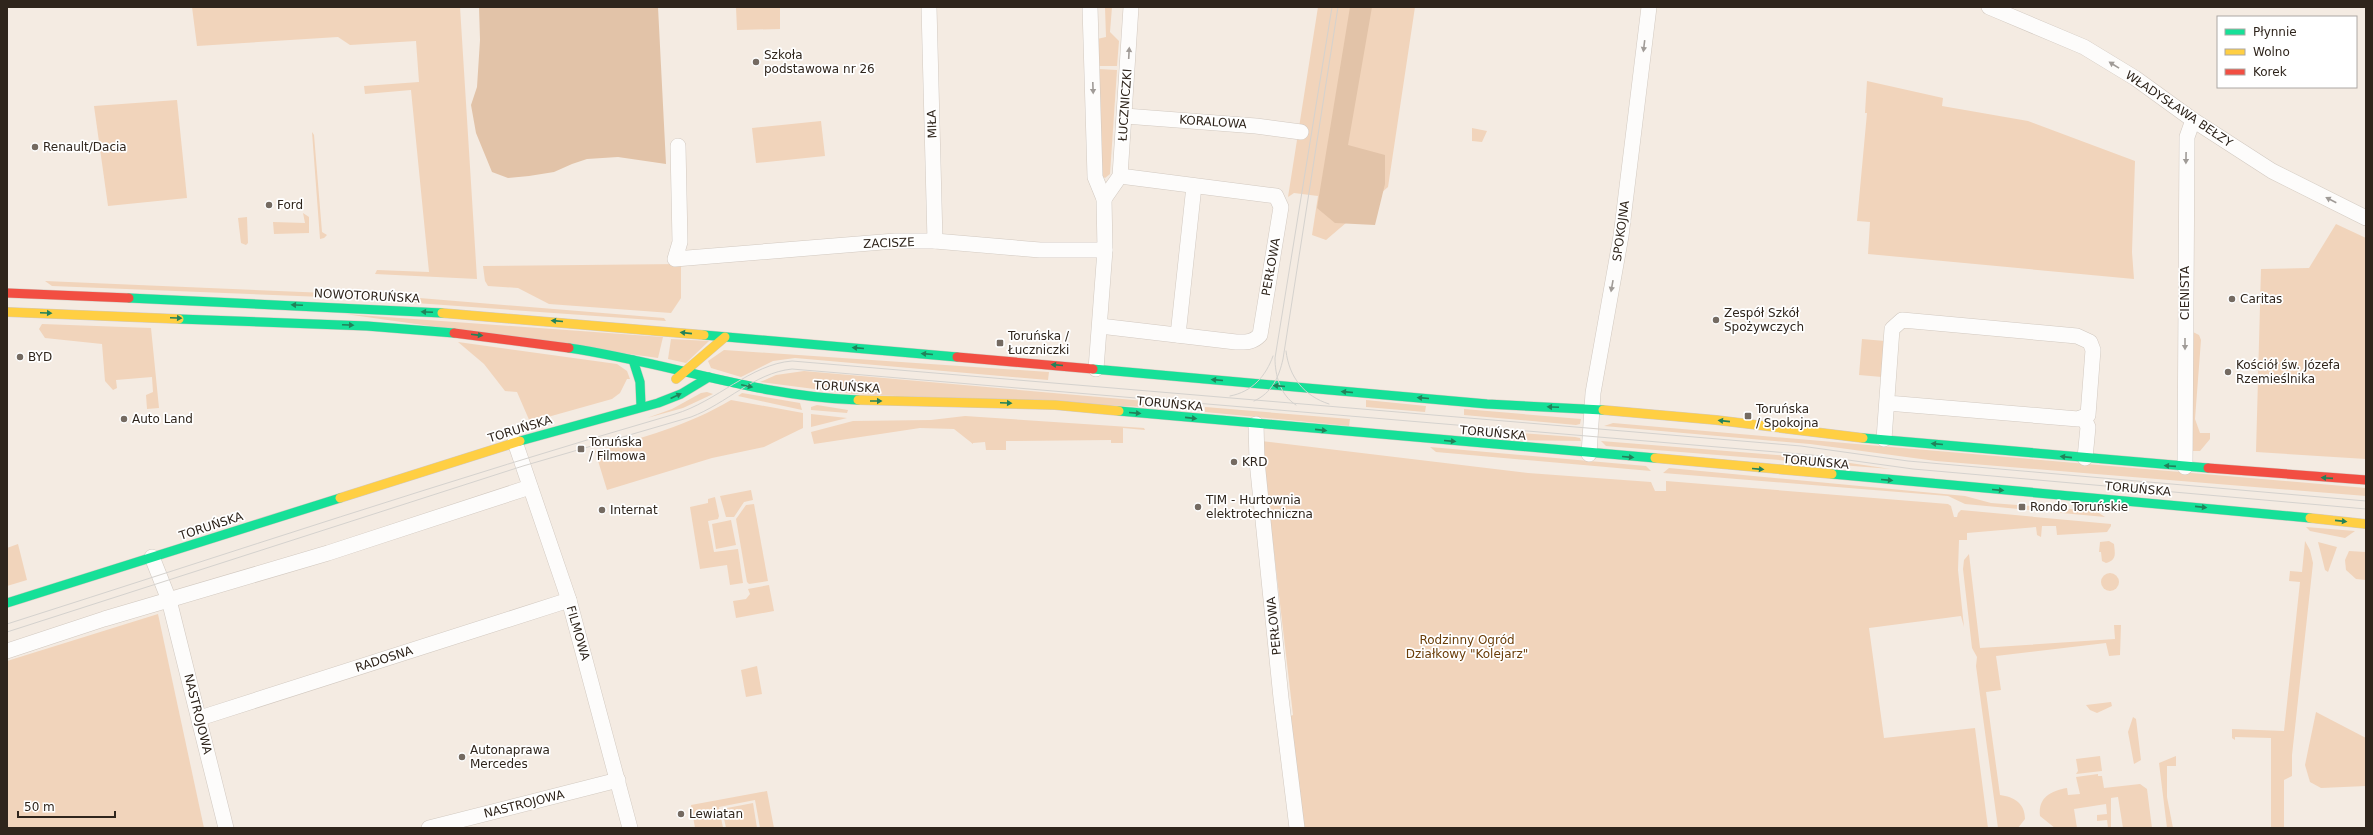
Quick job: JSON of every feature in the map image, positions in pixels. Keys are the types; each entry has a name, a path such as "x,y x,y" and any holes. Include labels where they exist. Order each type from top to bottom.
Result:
{"main road":[{"name":"NOWOTORUŃSKA","path":"7,293 327,306 481,315 1096,369"},
{"path":"7,312 352,325 424,330 576,349 709,377"},
{"path":"641,406 667,387 725,337"},
{"path":"633,360 640,382 641,406"},
{"path":"1096,369 1487,404 1592,409 2085,458 2366,480"},
{"name":"TORUŃSKA","path":"7,603 515,442 675,397 709,377 781,393 826,399 1055,405 1589,454 2152,502 2366,524"}],"street":[{"name":"MIŁA","path":"929,7 935,241"},
{"path":"1090,7 1095,177 1104,199 1104,250 1096,369"},
{"name":"ŁUCZNICZKI","path":"1120,176 1131,7"},
{"name":"SPOKOJNA","path":"1589,454 1592,409 1621,236 1649,7"},
{"name":"WŁADYSŁAWA BEŁZY","path":"1989,7 2084,46 2134,78 2193,120 2272,171 2366,218"},
{"name":"KORALOWA","path":"1125,116 1256,126 1301,132"},
{"name":"CIENISTA","path":"2185,467 2187,137 2193,120"},
{"name":"ZACISZE","path":"678,146 680,242 674,259 896,241 935,241 1040,250 1104,250"},
{"path":"1104,199 1120,176"},
{"name":"PERŁOWA","path":"1100,326 1248,343 1254,340 1260,335 1281,207 1276,196 1120,176"},
{"path":"1178,335 1194,186"},
{"path":"1884,439 1892,329 1902,320 2077,336 2090,342 2093,350 2088,415 2078,420 1887,403"},
{"path":"2084,418 2088,427 2085,458"},
{"name":"PERŁOWA","path":"1256,424 1257,461 1281,698 1297,828"},
{"name":"FILMOWA","path":"515,442 530,487 539,508 569,600 630,828"},
{"path":"7,652 104,619 328,552 530,487"},
{"name":"NASTROJOWA","path":"152,557 169,600 200,718 226,828"},
{"name":"RADOSNA","path":"200,718 569,600"},
{"name":"NASTROJOWA","path":"429,828 618,780"}],"green space":[{"path":"192,7 460,7 477,279 375,274 377,270 429,272 411,90 365,94 364,86 419,82 416,41 350,45 338,37 197,46"},
{"path":"736,7 780,7 780,29 737,30"},
{"path":"1105,7 1112,7 1110,32 1119,41 1117,66 1098,66 1097,39 1106,37"},
{"path":"1318,7 1415,7 1388,187 1326,240 1312,235 1318,196 1294,193 1288,197"},
{"path":"1098,69 1117,70 1110,174 1105,178 1102,176"},
{"path":"1867,81 1943,98 1942,106 2028,121 2135,161 2132,252 2134,279 1868,254 1870,222 1857,221 1867,113 1865,113"},
{"path":"177,100 187,198 108,206 94,106"},
{"path":"821,121 825,156 756,163 752,128"},
{"path":"1472,128 1487,131 1482,142 1472,141"},
{"path":"312,132 314,135 322,232 327,235 320,239"},
{"path":"303,213 309,217 309,233 274,234 273,222 305,223"},
{"path":"247,217 248,243 246,245 241,243 238,218"},
{"path":"2336,224 2366,238 2366,459 2256,452 2261,269 2309,268"},
{"path":"681,264 681,298 671,313 549,304 518,288 488,286 485,281 483,266"},
{"path":"45,281 327,293 323,297 52,286"},
{"path":"383,295 664,318 666,321 388,301"},
{"path":"345,314 663,337 658,358"},
{"path":"42,324 151,328 159,408 147,409 146,395 153,392 152,377 116,380 117,388 113,390 105,381 102,344 45,338 39,329"},
{"path":"2193,332 2199,335 2201,340 2195,419 2200,433 2210,433 2210,439 2200,451 2191,451"},
{"path":"671,339 709,341 686,363 668,359"},
{"path":"1862,339 1885,341 1882,377 1859,375"},
{"path":"458,342 617,364 627,371 630,379 627,379 620,393 612,399 530,422 517,392 505,391 484,364"},
{"path":"724,350 1049,372 1048,380 795,358 773,361 741,377 711,368 708,361"},
{"path":"804,371 1145,401 1144,407 853,394 760,382 776,375"},
{"path":"707,392 713,394 683,408 647,418 672,409 701,393"},
{"path":"742,393 800,403 802,410 738,396"},
{"path":"731,400 803,413 803,428 764,447 712,458 607,490 595,451 648,436 682,424"},
{"path":"1366,400 1426,406 1425,412 1366,407"},
{"path":"817,405 848,410 847,413 811,410 811,407"},
{"path":"1205,407 1350,419 1349,426 1205,412"},
{"path":"1464,409 1581,419 1580,424 1576,425 1464,415"},
{"path":"811,414 847,418 811,427"},
{"path":"965,416 1144,428 1145,430 1123,428 1123,443 1111,443 1111,440 1006,441 1006,450 986,450 985,442 973,444 954,429 920,428 814,444 811,432 853,421 931,420"},
{"path":"1613,423 2366,488 2366,496 1936,461 1810,444 1604,426"},
{"path":"1509,432 1575,437 1580,438 1581,441 1508,440"},
{"name":"Rodzinny Ogród Działkowy \"Kolejarz\"","path":"1261,441 1528,473 1651,482 1655,491 1666,491 1666,481 1948,504 1951,506 1954,517 1957,517 1961,510 2111,524 2111,526 2107,532 2057,535 2056,526 2042,526 2041,537 2037,535 2036,527 1967,533 1967,540 1959,540 1958,570 1964,627 1961,616 1869,628 1884,738 1975,728 1988,828 1301,828 1288,717 1293,715"},
{"path":"1601,441 1816,458 1891,469 1606,446"},
{"path":"1430,447 1646,466 1651,471 1436,452"},
{"path":"1669,468 1965,496 1991,503 2096,511 2105,517 1965,504 1948,496 1663,473"},
{"path":"751,490 753,500 744,502 734,517 726,517 720,496"},
{"path":"715,497 719,516 718,519 708,521 714,552 738,549 743,583 730,585 727,565 700,569 690,507 708,503 708,499"},
{"path":"754,504 768,581 749,584 747,582 736,519 746,505"},
{"path":"731,520 736,545 716,549 712,524"},
{"path":"2306,527 2355,531 2345,538 2310,531"},
{"path":"2109,541 2114,544 2114,558 2110,562 2106,563 2102,561 2101,552 2099,552 2100,542"},
{"path":"2305,541 2310,550 2313,563 2292,755 2292,776 2284,780 2284,828 2271,828 2271,738 2235,737 2235,740 2232,738 2232,729 2284,731 2300,582 2289,581 2290,571 2302,572"},
{"path":"2318,542 2337,547 2328,572 2325,570"},
{"path":"18,544 27,580 7,586 7,548"},
{"path":"2349,551 2366,552 2366,580 2356,579 2346,570 2345,560"},
{"path":"1969,554 1980,648 2115,639 2114,625 2121,625 2120,655 2109,656 2106,643 1996,656 2001,690 1986,692 2000,795 2010,797 2021,805 2025,819 2018,828 1998,828 1976,666 1977,657 1972,648 1963,569 1964,560"},
{"path":"2110,573 2116,576 2119,582 2116,588 2110,591 2104,588 2101,582 2104,576"},
{"path":"769,585 774,611 736,618 733,601 746,599 750,594 748,589"},
{"path":"158,614 204,828 7,828 7,661"},
{"path":"757,666 762,694 746,697 741,670"},
{"path":"2111,702 2112,706 2097,713 2090,710 2086,705"},
{"path":"2316,712 2366,738 2366,786 2321,788 2310,782 2305,765"},
{"path":"2133,717 2136,719 2141,760 2134,764 2128,732"},
{"path":"2100,756 2102,771 2076,774 2078,771 2076,759"},
{"path":"2176,756 2176,766 2167,766 2167,797 2173,828 2167,828 2159,763"},
{"path":"2098,774 2098,776 2102,776 2104,788 2140,784 2147,789 2152,828 2123,828 2118,797 2111,798 2111,828 2108,828 2107,820 2097,821 2097,815 2107,814 2106,804 2074,809 2077,828 2055,828 2040,816 2041,804 2043,800 2051,793 2067,788 2068,795 2080,794 2076,777"},
{"path":"767,791 774,828 760,828 755,800 719,807 723,828 695,828 691,805"},
{"path":"753,803 757,828 726,828 722,809"}],"shaded area":[{"path":"479,7 658,7 666,164 618,157 587,159 554,172 529,176 508,178 492,172 476,133 471,105 477,87 480,40"},
{"path":"1350,7 1372,7 1348,145 1385,155 1385,184 1375,225 1335,223 1317,208"}],"tram line":[{"path":"1296,405 1282,390 1277,378 1275,358 1332,7"},
{"path":"1254,401 1266,394 1274,384 1283,359 1338,7"},
{"path":"1286,351 1290,369 1299,384 1312,396 1329,404"},
{"path":"1230,396 1245,391 1257,382 1266,370 1273,356"},
{"path":"7,624 424,490 675,414 705,401 762,369 792,361 1801,446 1908,461 2366,501"},
{"path":"7,632 523,466 691,417 716,405 765,376 792,369 1812,455 1913,469 2366,509"}],"traffic: fast":[{"path":"129,298 442,313"},
{"path":"179,319 367,326 454,333"},
{"path":"704,335 957,357"},
{"path":"569,348 605,354 785,393 858,400"},
{"path":"633,360 640,382 641,406"},
{"path":"1093,369 1487,404 1603,410"},
{"path":"520,441 658,403 681,394 709,377"},
{"path":"1119,411 1655,458"},
{"path":"1863,438 2208,468"},
{"path":"1832,474 2310,518"},
{"path":"7,603 340,498"}],"traffic: slow":[{"path":"7,312 179,319"},
{"path":"442,313 704,335"},
{"path":"676,379 725,337"},
{"path":"858,400 1055,405 1119,411"},
{"path":"1603,410 1716,420 1863,438"},
{"path":"340,498 520,441"},
{"path":"1655,458 1832,474"},
{"path":"2310,518 2366,524"}],"traffic: jam":[{"path":"7,293 129,298"},
{"path":"454,333 569,348"},
{"path":"957,357 1093,369"},
{"path":"2208,468 2366,480"}],"place":[{"name":"Szkoła podstawowa nr 26","path":"756,62"},
{"name":"Renault/Dacia","path":"35,147"},
{"name":"Ford","path":"269,205"},
{"name":"Caritas","path":"2232,299"},
{"name":"Zespół Szkół Spożywczych","path":"1716,320"},
{"name":"Toruńska / Łuczniczki","path":"1000,343"},
{"name":"BYD","path":"20,357"},
{"name":"Kościół św. Józefa Rzemieślnika","path":"2228,372"},
{"name":"Toruńska / Spokojna","path":"1748,416"},
{"name":"Auto Land","path":"124,419"},
{"name":"Toruńska / Filmowa","path":"581,449"},
{"name":"KRD","path":"1234,462"},
{"name":"TIM - Hurtownia elektrotechniczna","path":"1198,507"},
{"name":"Rondo Toruńskie","path":"2022,507"},
{"name":"Internat","path":"602,510"},
{"name":"Autonaprawa Mercedes","path":"462,757"},
{"name":"Lewiatan","path":"681,814"}]}
